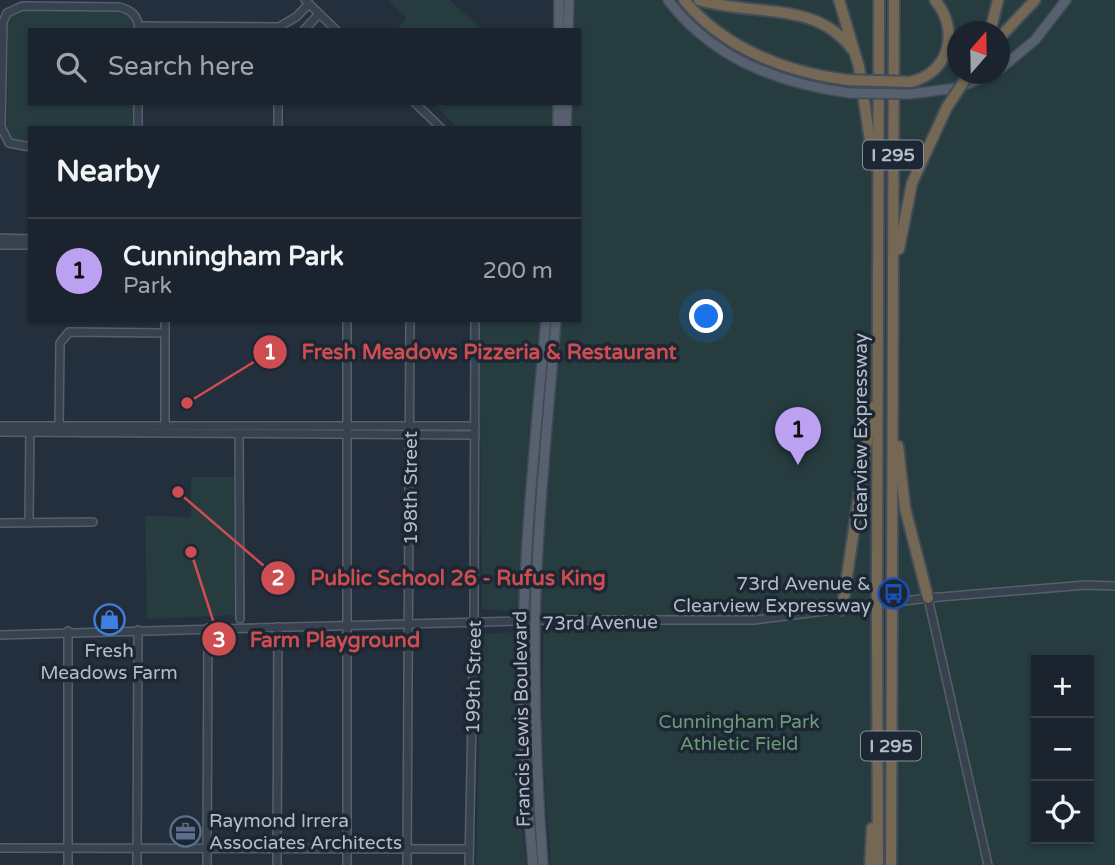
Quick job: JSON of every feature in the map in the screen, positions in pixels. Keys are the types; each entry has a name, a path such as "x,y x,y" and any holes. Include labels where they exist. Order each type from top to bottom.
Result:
{"highway":[{"path":"684,0 715,30 752,53 794,69 847,80 910,82 930,74 947,50 948,22 935,0"},
{"path":"699,0 792,9 818,17 847,42 861,79"},
{"path":"839,0 861,79 878,223"},
{"name":"Clearview Expressway","path":"878,865 879,0"},
{"name":"Clearview Expressway","path":"892,865 894,0"},
{"path":"993,21 998,0"},
{"path":"1010,26 1035,0"},
{"path":"892,311 906,205 926,148 962,84"},
{"path":"842,610 878,362"},
{"path":"892,382 904,496 928,598"},
{"path":"870,865 877,724"}],"main road":[{"path":"558,0 559,28"},
{"path":"568,28 569,0"},
{"path":"668,0 699,34 738,60 798,83 850,93 910,94 957,88 967,84"},
{"path":"1010,60 1035,40 1066,0"},
{"path":"558,105 558,126"},
{"path":"566,126 567,105"},
{"name":"Francis Lewis Boulevard","path":"533,865 524,741 524,622 528,506 546,322"},
{"name":"Francis Lewis Boulevard","path":"543,865 536,766 535,622 543,470 556,322"}],"street":[{"path":"28,147 9,144 4,137 1,29 7,13 22,3 119,3 137,17 139,28 279,28 296,18 307,2 334,28"},
{"path":"306,28 319,14"},
{"path":"138,105 138,126"},
{"path":"278,105 278,126"},
{"path":"417,105 439,126"},
{"path":"0,238 28,239"},
{"path":"0,245 28,245"},
{"path":"165,322 165,430"},
{"path":"346,322 347,865"},
{"name":"198th Street","path":"407,865 410,322"},
{"name":"199th Street","path":"469,865 474,622 475,322"},
{"path":"59,429 60,343 69,332 165,332"},
{"path":"0,428 475,430"},
{"path":"29,523 30,429"},
{"path":"165,430 239,435 346,431"},
{"path":"239,435 240,619"},
{"path":"0,523 93,522"},
{"name":"73rd Avenue","path":"0,635 68,631 474,622 754,620 928,598 1086,585 1115,586"},
{"path":"928,598 988,865"},
{"path":"277,865 278,626"},
{"path":"207,865 208,628"},
{"path":"137,865 138,630"},
{"path":"68,631 68,865"},
{"path":"0,848 469,849"}],"green space":[{"path":"388,0 450,0 480,28 398,28 407,18"},
{"name":"Cunningham Park Athletic Field","path":"572,0 1115,0 1115,865 551,865 541,736 544,614 482,609 479,322 581,322 581,126 455,126 436,105 563,105 569,110 570,105 581,105 581,28 572,28"},
{"path":"18,10 120,10 130,14 134,28 28,28 28,105 135,105 136,126 28,126 28,143 14,142 7,131 8,20"},
{"path":"191,477 236,477 236,615 147,619 145,516 191,517"},
{"path":"515,632 520,805 526,865 476,865 481,634"}],"place":[{"name":"Fresh Meadows Pizzeria & Restaurant","path":"187,403"},
{"name":"Cunningham Park","path":"798,465"},
{"name":"Public School 26 - Rufus King","path":"178,492"},
{"name":"Farm Playground","path":"191,552"},
{"name":"73rd Avenue & Clearview Expressway","path":"894,594"},
{"name":"Fresh Meadows Farm","path":"109,619"},
{"name":"Raymond Irrera Associates Architects","path":"186,831"}]}
